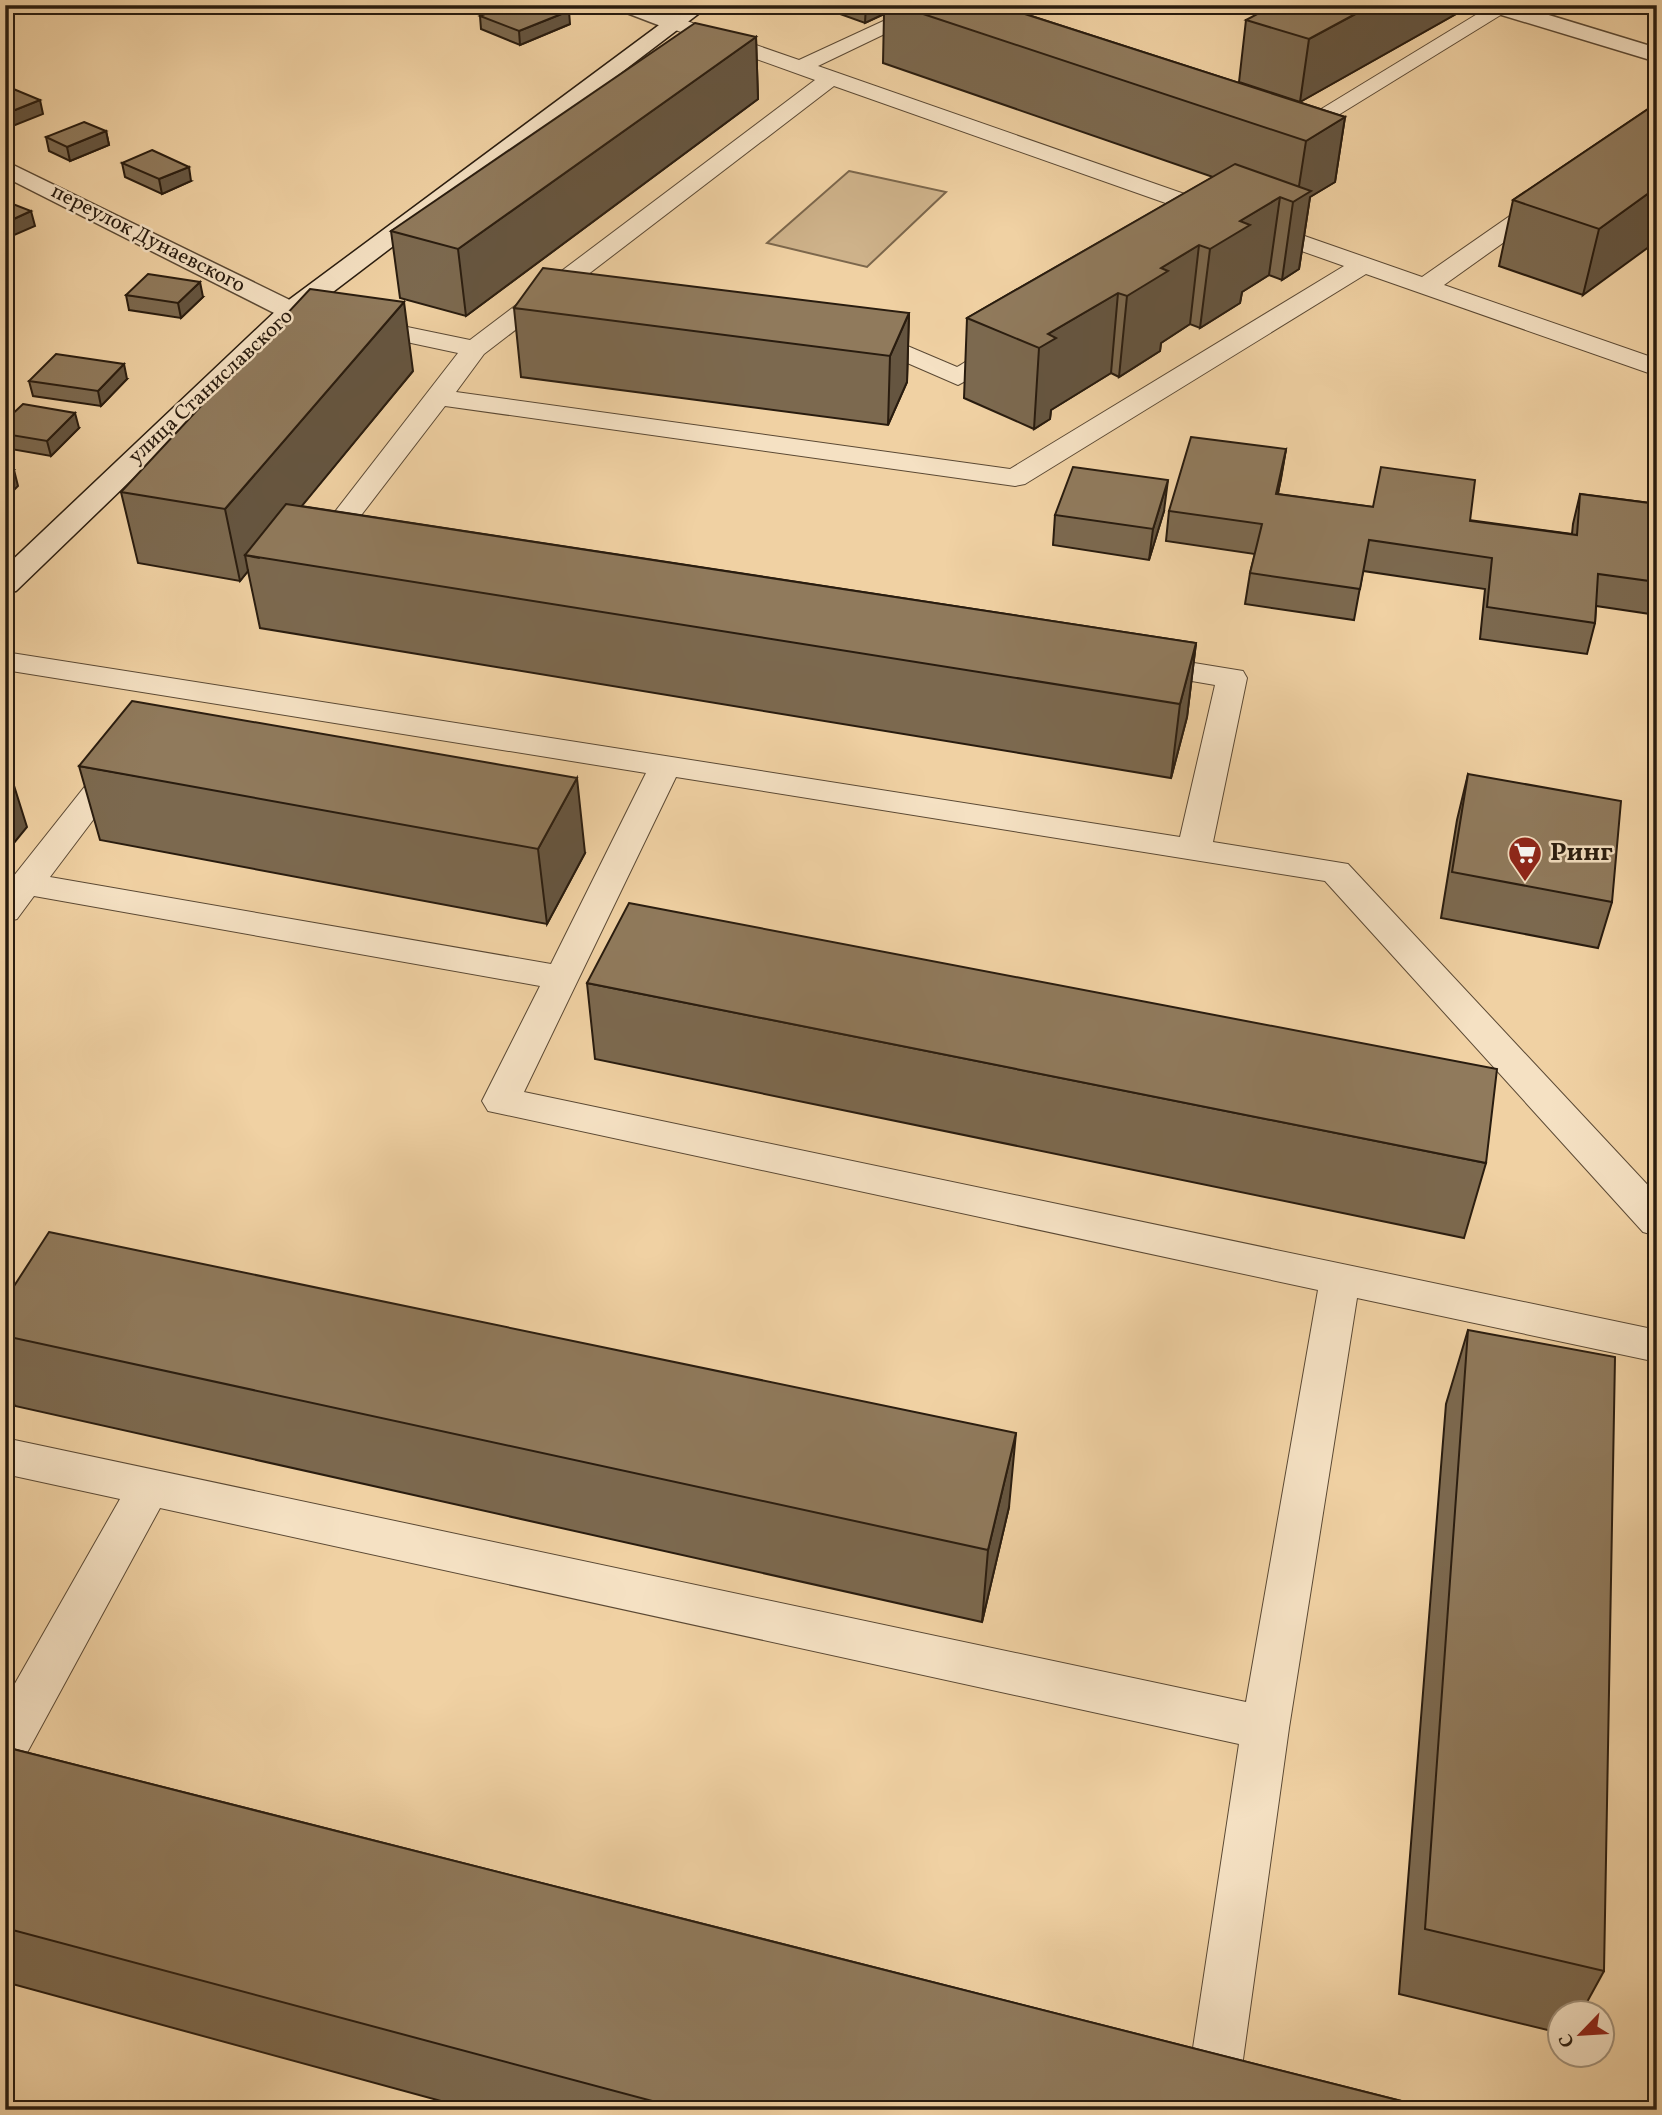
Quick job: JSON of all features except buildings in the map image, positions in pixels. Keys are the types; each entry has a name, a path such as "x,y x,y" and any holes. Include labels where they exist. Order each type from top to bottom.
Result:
{"main road":[{"path":"627,5 674,23"},
{"name":"улица Станиславского","path":"5,584 291,311 699,5"},
{"path":"1498,7 1657,55"},
{"name":"переулок Дунаевского","path":"5,168 291,311"}],"lane":[{"path":"800,67 935,5"},
{"path":"1306,125 1498,7"},
{"path":"674,23 1657,368"},
{"path":"371,544 330,537 475,349 831,78"},
{"path":"1426,286 1569,186"},
{"path":"1208,231 1232,217"},
{"path":"438,397 1016,478 1365,264"},
{"path":"291,311 475,349"},
{"path":"891,347 958,377 1030,335"},
{"path":"5,661 169,700 666,767 1336,872 1657,1221"},
{"path":"1123,661 1232,678 1194,850"},
{"path":"5,911 135,743"},
{"path":"666,767 501,1101 1340,1281 1657,1346"},
{"path":"27,884 562,978"},
{"path":"1213,2081 1265,1728 1340,1281"},
{"path":"5,1456 1265,1728"},
{"path":"14,1768 149,1487"}],"shaded area":[{"path":"849,171 946,192 867,267 767,243"}],"place":[{"name":"Ринг","path":"1525,883"}]}
